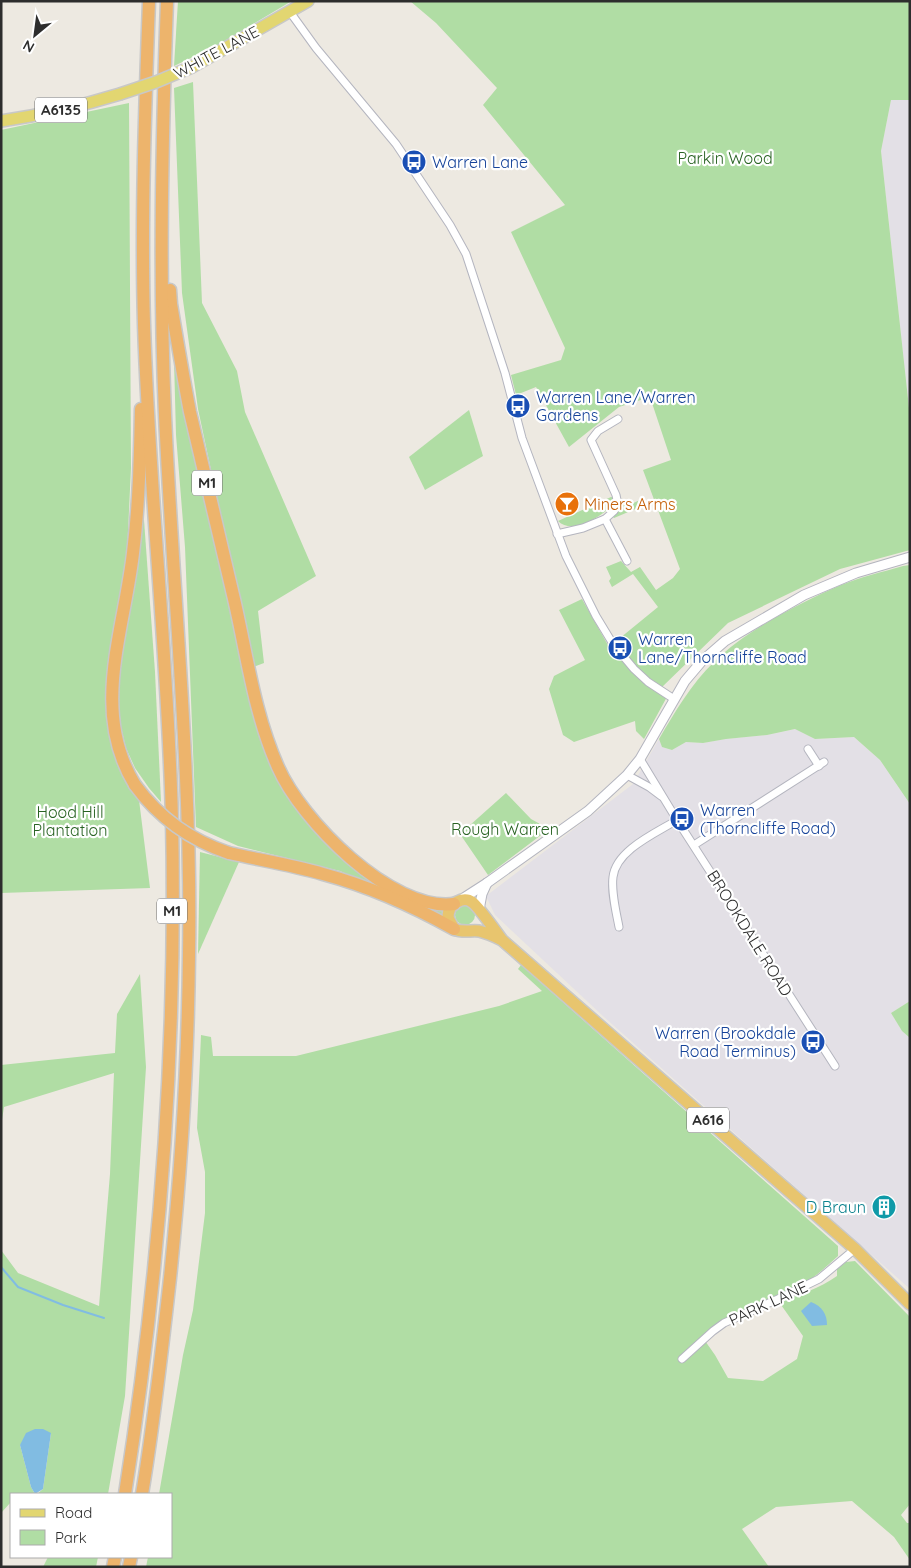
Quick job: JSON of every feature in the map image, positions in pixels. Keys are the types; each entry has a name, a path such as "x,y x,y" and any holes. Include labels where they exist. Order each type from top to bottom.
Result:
{"highway":[{"name":"M1","path":"149,1 144,128 144,327 138,510 111,697 114,730 125,767 135,785 154,808 180,831 204,844 230,853 324,874 372,891 433,917 454,929"},
{"name":"M1","path":"142,1493 162,1353 175,1229 184,1095 189,954 188,812 183,693 165,416 162,178 167,1"},
{"name":"M1","path":"162,178 171,304 190,411 235,601 258,713 278,767 292,794 308,815 330,840 348,856 382,880 416,899 438,905 456,902"},
{"name":"M1","path":"125,1493 140,1393 156,1254 166,1128 171,977 172,818 144,327"},
{"name":"A616","path":"456,902 465,900 472,902 502,940 855,1250 910,1304"},
{"path":"454,929 448,918 450,908 456,902"},
{"path":"471,931 479,923 479,910"},
{"name":"A616","path":"454,929 464,932 486,933 502,940"}],"main road":[{"name":"WHITE LANE","path":"1,121 88,104 156,82 192,67 308,1"}],"street":[{"path":"290,12 316,48 396,144 450,225 466,254 505,373 522,438 563,549 596,616 613,644 648,682 674,698"},
{"path":"556,534 583,528 605,520 614,511 617,500 591,440 598,431 618,419"},
{"path":"605,520 626,561"},
{"path":"456,902 487,883 588,812 627,775 640,758 685,681 702,661 725,642 745,628 804,595 837,580 910,557"},
{"path":"694,845 822,764 808,749"},
{"name":"BROOKDALE ROAD","path":"640,758 677,820 835,1066"},
{"name":"BROOKDALE ROAD","path":"627,775 649,787 665,800"},
{"path":"619,927 612,879 617,862 622,855 677,820"},
{"path":"479,910 482,894 487,883"},
{"name":"PARK LANE","path":"682,1359 724,1322 778,1300 820,1279 855,1250"}],"shaded area":[{"path":"891,100 910,100 910,417 881,151"},
{"path":"796,729 815,739 854,737 880,760 910,804 910,1001 891,1013 902,1031 910,1038 910,1289 604,1017 495,915 486,896 633,784 659,739 662,747 672,750 686,742 703,743 767,735"}],"green space":[{"path":"178,1 290,2 216,46 174,66"},
{"name":"Parkin Wood","path":"410,1 910,1 910,100 891,100 881,151 910,417 910,550 840,569 728,623 660,689 668,695 644,739 636,731 635,721 574,742 563,735 549,689 554,676 585,660 559,610 582,599 609,647 658,607 633,574 612,587 609,581 611,578 606,567 621,561 631,572 640,567 656,590 673,578 680,569 643,470 671,460 650,397 619,407 569,447 536,387 516,395 511,375 561,360 565,348 511,232 565,205 483,105 497,88 436,23"},
{"path":"193,82 202,303 237,371 245,412 316,576 258,611 264,663 253,667 198,409 182,293 174,88"},
{"name":"Hood Hill Plantation","path":"129,103 131,468 127,553 108,679 107,724 118,765 139,800 150,888 1,893 1,130"},
{"path":"177,356 256,721 335,851 444,909 443,918 340,871 238,846 196,827 185,547 176,435 174,360"},
{"path":"469,410 483,456 425,490 409,457"},
{"path":"611,497 622,499 627,506 642,499 645,505 614,518 607,510 596,518 576,526 563,525 558,521"},
{"path":"142,517 144,520 155,672 161,802 135,768 126,748 121,727 117,684"},
{"path":"910,565 910,804 880,760 854,737 815,739 795,729 767,735 703,743 686,742 672,750 662,747 659,739 691,689 714,662 741,639 774,618 841,585"},
{"name":"Rough Warren","path":"506,793 531,819 549,829 488,875 460,834"},
{"path":"200,852 239,862 198,954"},
{"path":"465,905 472,908 475,915 472,922 465,925 458,922 455,915 458,908"},
{"path":"521,965 838,1246 838,1256 807,1282 734,1315 712,1329 703,1338 728,1378 763,1381 797,1359 803,1336 779,1302 824,1284 837,1276 837,1269 846,1262 855,1261 910,1317 910,1504 901,1515 907,1523 910,1523 910,1560 894,1537 852,1501 776,1507 742,1529 769,1567 146,1567 148,1558 172,1558 172,1493 159,1493 183,1355 193,1310 205,1213 205,1172 197,1128 201,1035 211,1037 213,1056 296,1056 499,1006 542,991 518,969"},
{"path":"140,974 146,1067 125,1396 108,1493 38,1493 43,1489 51,1433 20,1445 31,1487 34,1493 10,1493 10,1503 1,1513 1,1250 18,1273 99,1306 110,1174 114,1073 4,1107 1,1126 1,1065 115,1053 117,1014"},
{"path":"910,1001 910,1038 902,1031 891,1013"},
{"path":"48,1558 98,1558 96,1567 43,1567"}],"water":[{"path":"811,1302 823,1311 827,1325 812,1326 801,1311"},
{"path":"35,1429 43,1429 51,1433 43,1489 37,1493 34,1493 31,1487 20,1445 26,1433"}],"waterway":[{"path":"1,1267 18,1287 63,1305 104,1318"}],"place":[{"name":"Warren Lane","path":"414,162"},
{"name":"Warren Lane/Warren Gardens","path":"518,406"},
{"name":"Miners Arms","path":"567,504"},
{"name":"Warren Lane/Thorncliffe Road","path":"620,648"},
{"name":"Warren (Thorncliffe Road)","path":"682,819"},
{"name":"Warren (Brookdale Road Terminus)","path":"813,1042"},
{"name":"D Braun","path":"884,1207"}]}
